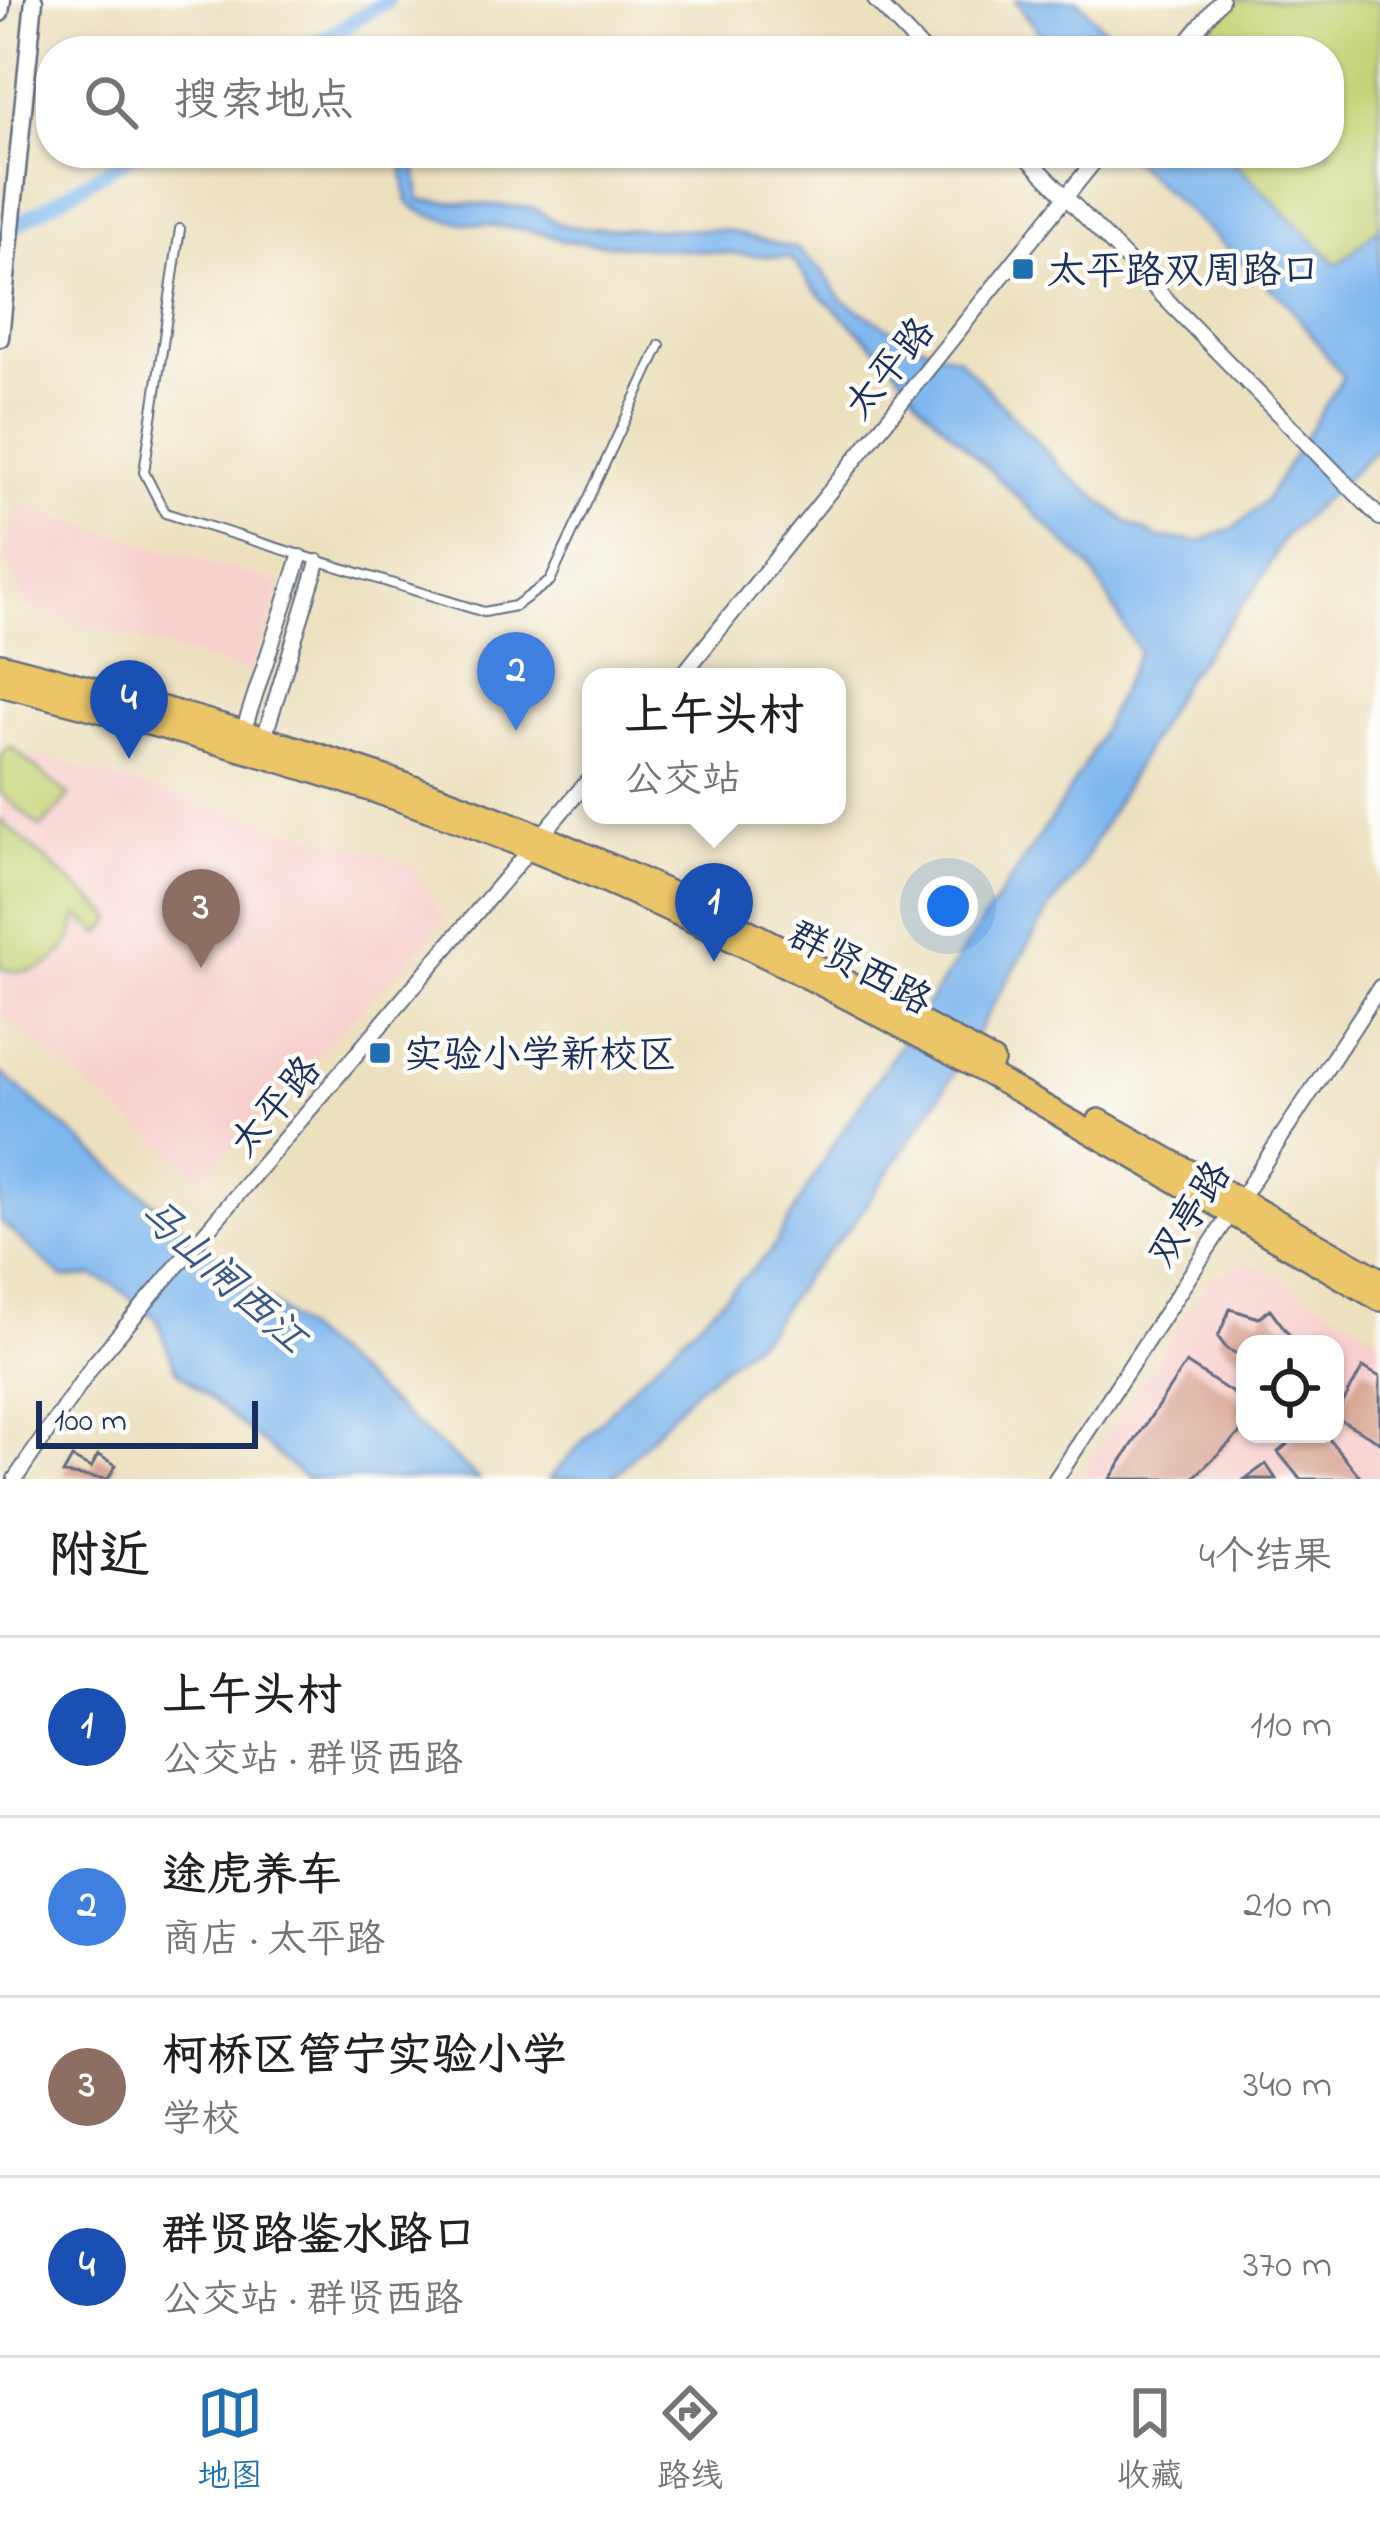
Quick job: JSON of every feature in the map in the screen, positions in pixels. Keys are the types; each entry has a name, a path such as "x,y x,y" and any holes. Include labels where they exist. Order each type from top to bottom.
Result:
{"main road":[{"name":"群贤西路","path":"0,664 254,735 534,842 830,968 968,1056 1233,1204 1380,1279"},
{"name":"群贤西路","path":"0,685 298,764 534,842"},
{"name":"群贤西路","path":"1233,1204 1380,1300"}],"street":[{"path":"0,14 2,0"},
{"path":"0,338 10,278 34,0"},
{"path":"875,0 910,36"},
{"path":"1192,36 1221,0"},
{"path":"1038,168 1380,518"},
{"name":"太平路","path":"688,668 1089,168"},
{"path":"254,735 300,557"},
{"path":"254,735 318,562"},
{"name":"太平路","path":"15,1479 93,1365 226,1214 582,787"},
{"name":"双亭路","path":"1056,1479 1380,987"}],"lane":[{"path":"180,229 144,472 165,513 484,611 515,606 550,580 660,345"}],"shaded area":[{"path":"17,504 281,584 250,673 29,608 4,559"},
{"path":"0,745 410,863 445,921 202,1179 0,1014"},
{"path":"1242,1263 1260,1267 1380,1337 1380,1479 1078,1479 1210,1278"}],"green space":[{"path":"1233,0 1380,0 1380,227 1338,265 1240,168 1344,168 1344,36 1205,36"},
{"path":"10,746 69,796 41,828 0,793 0,757"},
{"path":"0,820 114,919 101,934 77,915 62,953 28,971 0,968"}],"water":[{"path":"1015,0 1078,0 1110,36 1042,36"},
{"path":"403,168 417,168 420,200 534,208 561,225 586,228 725,230 797,249 822,270 841,299 910,341 958,358 1066,473 1127,522 1160,538 1200,541 1236,527 1265,501 1343,377 1288,304 1140,168 1240,168 1338,265 1380,227 1380,446 1284,537 1259,583 1183,682 1076,875 1051,906 940,1096 853,1224 807,1274 765,1333 692,1392 612,1479 549,1479 630,1389 771,1251 831,1148 1054,815 1090,756 1139,652 1091,568 921,403 891,362 813,288 791,258 563,241 523,229 440,218 407,202"},
{"name":"马山闸西江","path":"0,1072 479,1479 306,1479 176,1370 156,1318 114,1285 93,1276 63,1278 0,1221"}],"building":[{"path":"1230,1309 1259,1318 1270,1309 1289,1335 1236,1335 1236,1353 1218,1337"},
{"path":"1186,1363 1236,1395 1236,1437 1192,1479 1110,1479"},
{"path":"1363,1367 1380,1377 1380,1442 1344,1422 1344,1401"},
{"path":"1289,1443 1332,1443 1362,1479 1300,1479 1278,1452"},
{"path":"98,1455 116,1465 108,1479 63,1474 72,1458 91,1468"},
{"path":"1266,1464 1276,1479 1245,1479"}],"waterway":[{"path":"329,36 388,0"},
{"path":"0,235 110,168"}],"place":[{"name":"太平路双周路口","path":"1023,269"},
{"name":"途虎养车","path":"516,731"},
{"name":"群贤路鉴水路口","path":"129,759"},
{"name":"上午头村","path":"714,962"},
{"name":"柯桥区管宁实验小学","path":"201,968"},
{"name":"实验小学新校区","path":"380,1053"}]}
